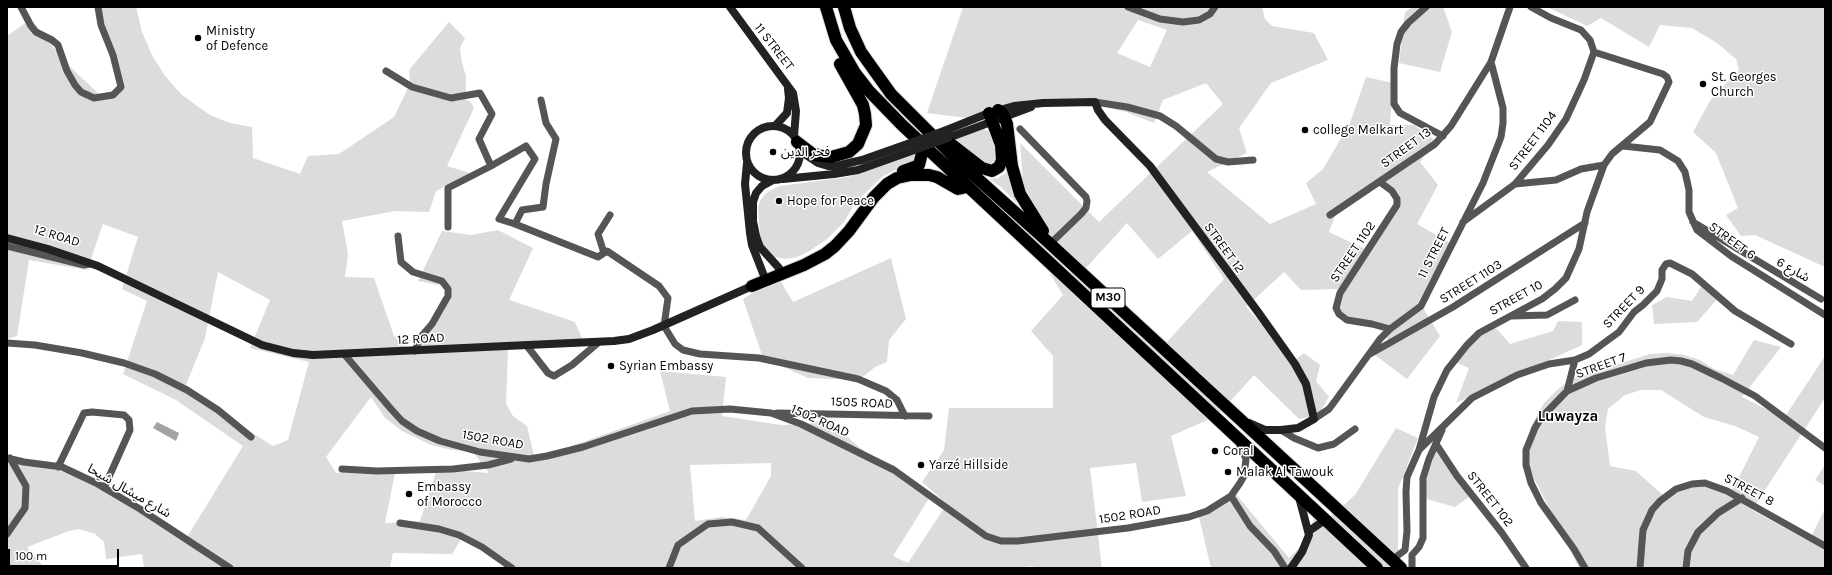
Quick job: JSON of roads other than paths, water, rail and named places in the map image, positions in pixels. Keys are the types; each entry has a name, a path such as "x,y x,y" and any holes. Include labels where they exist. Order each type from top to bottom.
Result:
{"highway":[{"name":"M30","path":"826,7 836,40 847,60 869,91 967,187 1377,568"},
{"name":"M30","path":"844,7 856,42 866,61 890,94 959,162 1049,243 1396,564"},
{"path":"797,141 814,155 831,157 849,152 862,137 866,125 864,109 836,54 836,40"},
{"path":"912,115 977,165 982,168 992,170 1001,164 1002,157 996,115"},
{"path":"996,115 1008,129 1012,166 1020,194 1049,243"},
{"path":"752,286 822,249 845,228 863,202 884,180 919,165 922,153 920,142"},
{"path":"780,271 804,265 835,246 849,231 874,197 897,178 912,175 929,175 937,177 958,190 967,187"}],"street":[{"path":"21,7 36,32 52,40 58,45 67,72 75,85 81,92 94,98 113,95 121,86 113,55 101,25 98,7"},
{"name":"11 STREET","path":"730,7 787,82 793,93 795,102 797,141"},
{"path":"1128,7 1160,19 1183,22 1199,20 1210,14 1215,7"},
{"path":"1426,7 1408,23 1401,32 1397,44 1394,68 1394,104 1400,113 1443,136"},
{"name":"STREET 13","path":"1330,215 1435,144 1452,126 1491,62 1510,7"},
{"path":"1531,7 1551,18 1581,30 1590,40 1594,52"},
{"name":"STREET 10","path":"1396,564 1405,550 1407,531 1406,482 1419,450 1434,397 1449,367 1479,333 1550,293 1566,278 1579,249 1593,192 1604,165 1650,122 1669,82 1667,77 1646,68 1594,52"},
{"name":"STREET 1104","path":"1463,223 1515,184 1548,145 1566,119 1584,80 1594,52"},
{"name":"11 STREET","path":"1314,419 1329,409 1366,356 1390,329 1421,306 1483,183 1501,137 1503,123 1503,108 1491,62"},
{"path":"386,71 412,87 451,98 480,93 492,114 478,139 491,166"},
{"path":"775,126 783,117 789,106 787,82"},
{"path":"515,224 522,210 543,208 546,184 556,139 546,123 540,100"},
{"path":"946,134 862,160 836,166 815,162 805,154 797,141 782,127 763,127 756,131 750,138 746,146 745,155 751,170 758,176 776,180 834,174 858,170 996,115 1043,103 1095,102 1127,107 1160,116 1180,128 1216,159 1228,162 1253,160"},
{"name":"STREET 12","path":"1095,102 1098,110 1106,120 1150,166 1295,364 1306,384 1314,419"},
{"path":"1020,129 1086,197 1086,208 1049,243"},
{"path":"780,271 760,247 753,221 753,202 756,193 762,186 790,173 798,163 800,154 797,141"},
{"path":"448,227 448,188 526,146 535,159 499,219 598,257 607,251 659,286 668,298 664,326 675,344 683,350 700,354 759,358 858,379 886,391 897,400 905,416"},
{"name":"STREET 6","path":"1623,146 1660,150 1678,161 1685,172 1689,190 1689,212 1698,230 1713,243 1825,315"},
{"path":"747,163 745,184 750,233 765,279"},
{"path":"1515,184 1556,180 1581,169 1604,165"},
{"name":"STREET 1102","path":"1380,182 1392,191 1397,199 1397,206 1340,293 1336,308 1339,314 1346,320 1372,324 1390,329"},
{"path":"604,253 598,234 610,215"},
{"name":"شارع 6","path":"1693,222 1821,299"},
{"name":"STREET 1103","path":"1366,356 1453,307 1585,223"},
{"name":"12 ROAD","path":"7,233 78,254 93,264"},
{"path":"398,236 401,262 413,272 442,280 448,289 448,296 432,324 420,338 415,351"},
{"name":"12 ROAD","path":"7,238 48,249 93,264 262,344 293,353 344,354 527,346 628,339 664,326 752,286"},
{"path":"7,246 72,263 84,265 93,264"},
{"name":"STREET 9","path":"1419,450 1472,398 1498,384 1549,364 1575,360 1589,354 1619,332 1634,312 1657,291 1662,279 1662,270 1666,264 1670,263 1692,274 1735,311 1790,344"},
{"path":"1509,316 1547,315 1575,300"},
{"path":"527,346 548,373 554,376 572,365 599,342"},
{"path":"7,343 35,345 82,352 124,363 155,374 187,390 218,410 252,437"},
{"name":"1502 ROAD","path":"344,354 394,413 402,421 417,431 440,442 480,452 515,458 529,459 547,456 692,412 730,409 771,413 801,424 894,470 944,504 986,536 1001,541 1018,541 1084,534 1179,519 1207,510 1231,496 1240,483 1245,466 1244,452 1235,436"},
{"path":"1567,391 1575,360"},
{"name":"STREET 7","path":"1585,568 1574,549 1541,503 1533,488 1526,465 1526,450 1535,428 1541,418 1567,391 1596,378 1646,363 1671,360 1681,361 1692,364 1755,396 1825,448"},
{"path":"58,467 84,413 92,412 124,415 129,420 130,430 104,488"},
{"name":"1505 ROAD","path":"771,413 929,416"},
{"path":"1236,416 1265,430 1298,428 1314,419"},
{"path":"1412,568 1412,555 1422,541 1423,478 1442,428"},
{"path":"1281,430 1294,438 1318,448 1334,444 1355,429"},
{"name":"STREET 102","path":"1436,444 1457,476 1502,533 1526,568"},
{"path":"7,534 25,508 26,486 9,458"},
{"name":"شارع ميشال شيحا","path":"9,458 24,462 58,467 81,476 140,509 230,568"},
{"path":"342,469 377,471 453,469 488,465 515,458"},
{"name":"STREET 8","path":"1640,568 1642,536 1645,522 1655,505 1676,489 1685,485 1705,483 1719,487 1742,498 1825,546"},
{"path":"1231,496 1250,526 1274,552 1286,568"},
{"path":"1291,568 1304,548 1309,531 1299,497"},
{"path":"1686,568 1688,551 1698,532 1718,514 1742,498"},
{"path":"1309,531 1325,520"},
{"path":"669,568 678,545 708,524 732,522 758,528 802,568"},
{"path":"400,523 433,528 459,535 482,547 512,568"}],"place":[{"name":"Ministry of Defence","path":"198,38"},
{"name":"St. Georges Church","path":"1703,84"},
{"name":"college Melkart","path":"1305,130"},
{"name":"فخر الدين","path":"773,152"},
{"name":"Hope for Peace","path":"779,201"},
{"name":"Syrian Embassy","path":"611,366"},
{"name":"Coral","path":"1215,451"},
{"name":"Yarzé Hillside","path":"921,465"},
{"name":"Malak Al Tawouk","path":"1228,472"},
{"name":"Embassy of Morocco","path":"409,494"}],"district":[{"name":"Luwayza","path":"1568,417"}]}
